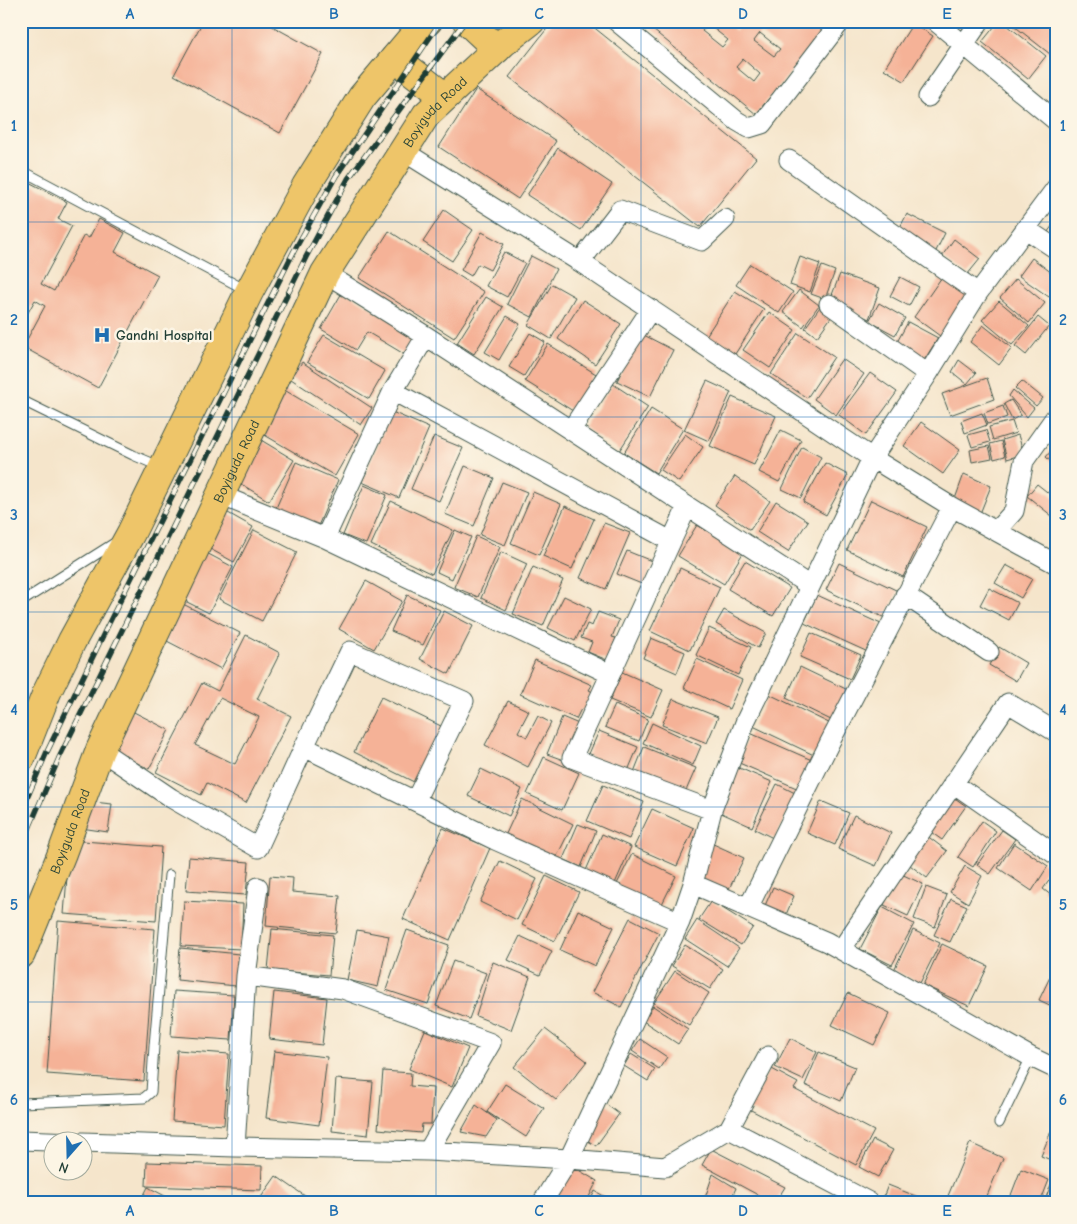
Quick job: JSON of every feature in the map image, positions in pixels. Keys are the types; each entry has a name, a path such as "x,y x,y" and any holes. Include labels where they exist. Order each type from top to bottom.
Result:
{"main road":[{"path":"21,758 47,692 72,641 130,533 249,292 311,178 362,97 428,21"},
{"path":"467,21 497,49"},
{"name":"Boyiguda Road","path":"21,954 32,899 100,750 325,273 426,115 497,49 531,21"},
{"path":"395,58 445,96"}],"street":[{"path":"616,21 737,121 749,128 762,124 841,21"},
{"path":"935,21 1056,121"},
{"path":"928,97 980,21"},
{"path":"403,151 580,262 872,458 952,507 1056,564"},
{"path":"789,160 978,294"},
{"path":"542,1203 569,1159 680,922 693,884 712,810 746,720 872,458 978,294 1056,188"},
{"path":"580,262 620,210 702,241 725,219"},
{"path":"1026,229 1056,249"},
{"path":"325,273 426,336 810,586"},
{"path":"829,304 928,374"},
{"path":"571,430 650,309"},
{"path":"325,538 393,391 426,336"},
{"path":"393,391 671,541"},
{"path":"996,531 1014,511 1024,460 1056,416"},
{"path":"220,495 325,538 610,674"},
{"path":"686,506 572,758 712,810"},
{"path":"748,908 830,742 952,507"},
{"path":"905,595 989,652"},
{"path":"100,750 170,798 258,848 350,651 464,701 415,802"},
{"path":"842,950 1008,703 1056,732"},
{"path":"304,747 504,844 680,922"},
{"path":"953,783 1056,855"},
{"path":"693,884 827,942 1031,1057 1055,1067"},
{"path":"235,1147 246,976 258,887"},
{"path":"246,976 343,989 491,1043 428,1151"},
{"path":"92,1142 428,1151 569,1159 665,1167 728,1129 768,1056"},
{"path":"728,1129 870,1202"},
{"path":"21,1140 42,1141"}],"lane":[{"path":"21,170 249,292"},
{"path":"21,400 162,468"},
{"path":"21,602 130,533"},
{"path":"21,1103 144,1098 152,1092 169,875"},
{"path":"1000,1123 1031,1057"}],"building":[{"path":"203,21 263,21 323,54 280,133 174,75"},
{"path":"553,21 586,21 756,158 700,227 509,77"},
{"path":"642,21 723,21 736,31 740,26 735,21 826,21 830,24 756,114","holes":["708,24 728,40 722,47 702,31","760,33 780,49 774,56 754,41","743,59 760,74 754,82 736,67"]},
{"path":"999,21 1002,21 1046,56 1028,79 982,42"},
{"path":"1008,21 1055,21 1056,47 1050,54"},
{"path":"913,23 933,36 904,81 884,69"},
{"path":"476,89 556,141 518,199 439,147"},
{"path":"558,148 612,184 581,230 527,195"},
{"path":"21,178 67,202 58,219 72,226 41,284 54,291 84,235 89,238 99,219 125,233 115,252 158,275 98,388 23,347 45,306 35,300 21,325"},
{"path":"444,210 473,230 452,261 423,242"},
{"path":"907,214 945,233 935,253 897,233"},
{"path":"1056,221 1056,246 1044,237"},
{"path":"389,231 484,292 454,338 359,278"},
{"path":"482,232 504,244 490,270 478,264 471,276 461,270"},
{"path":"954,239 980,259 967,275 942,256"},
{"path":"504,252 525,263 507,297 486,286"},
{"path":"531,256 556,269 532,317 507,304"},
{"path":"800,257 820,264 810,292 790,285"},
{"path":"1032,258 1056,276 1056,288 1049,297 1019,276"},
{"path":"750,264 793,292 779,313 736,285"},
{"path":"822,266 835,271 825,299 811,294"},
{"path":"840,274 880,288 869,319 830,300"},
{"path":"944,274 970,293 940,336 914,317"},
{"path":"900,277 919,287 909,306 890,296"},
{"path":"1016,279 1045,303 1029,323 1000,298"},
{"path":"552,284 575,297 551,339 528,325"},
{"path":"799,290 819,305 803,327 783,312"},
{"path":"343,291 421,338 409,357 367,332 356,350 321,329"},
{"path":"735,291 764,309 735,354 706,336"},
{"path":"486,297 503,307 474,354 457,343"},
{"path":"583,300 621,324 595,364 558,339"},
{"path":"999,301 1029,326 1012,345 982,320"},
{"path":"879,303 905,318 895,335 869,321"},
{"path":"822,304 834,313 817,337 805,328"},
{"path":"769,312 795,330 770,368 743,350"},
{"path":"507,316 520,324 499,360 485,352"},
{"path":"1038,317 1049,326 1026,355 1015,346"},
{"path":"908,322 938,338 923,362 897,342"},
{"path":"983,325 1012,348 999,365 970,342"},
{"path":"530,333 545,342 524,376 509,367"},
{"path":"640,333 673,350 650,397 617,381"},
{"path":"798,333 834,357 807,398 771,374"},
{"path":"324,335 385,371 369,399 307,362"},
{"path":"548,344 596,374 573,411 525,381"},
{"path":"842,359 864,374 836,415 814,399"},
{"path":"959,360 976,373 967,384 952,372"},
{"path":"302,362 372,408 361,425 291,379"},
{"path":"870,373 897,392 866,435 839,415"},
{"path":"987,378 994,399 950,415 942,394"},
{"path":"707,381 731,392 709,441 684,430"},
{"path":"1022,381 1043,398 1036,406 1015,388"},
{"path":"613,384 648,407 619,451 584,427"},
{"path":"281,388 359,434 335,476 256,430"},
{"path":"1013,390 1034,408 1027,417 1009,396"},
{"path":"732,397 776,416 754,465 710,446"},
{"path":"1011,400 1021,415 1012,420 1004,404"},
{"path":"1003,406 1007,417 988,424 984,413"},
{"path":"651,409 683,429 656,473 624,453"},
{"path":"392,412 429,428 399,498 362,482"},
{"path":"982,413 987,425 965,433 961,421"},
{"path":"1012,421 1016,433 993,440 989,427"},
{"path":"921,422 960,450 943,474 904,446"},
{"path":"781,430 801,440 779,482 759,472"},
{"path":"986,430 990,442 972,447 968,435"},
{"path":"685,434 703,447 679,482 661,470"},
{"path":"1018,435 1024,454 1007,459 1002,440"},
{"path":"434,436 463,448 439,501 411,489"},
{"path":"256,437 294,460 269,501 231,478"},
{"path":"1001,441 1005,456 994,459 990,444"},
{"path":"1056,445 1056,466 1046,457"},
{"path":"989,446 992,458 972,462 970,450"},
{"path":"802,447 821,457 801,498 782,489"},
{"path":"296,462 338,480 318,526 276,508"},
{"path":"825,463 848,475 826,515 803,502"},
{"path":"465,466 494,478 474,526 445,514"},
{"path":"964,474 991,486 979,516 955,499"},
{"path":"735,476 770,501 750,530 715,505"},
{"path":"502,482 527,492 505,545 480,535"},
{"path":"1037,484 1056,499 1056,512 1052,516 1027,496"},
{"path":"364,485 387,495 366,544 343,535"},
{"path":"533,492 561,504 539,555 511,543"},
{"path":"871,500 927,527 903,577 847,550"},
{"path":"391,501 453,530 432,574 371,545"},
{"path":"776,501 808,521 788,552 757,532"},
{"path":"565,506 594,519 572,569 543,556"},
{"path":"221,509 253,527 234,562 201,544"},
{"path":"604,523 630,533 606,589 580,578"},
{"path":"697,525 743,553 724,584 678,556"},
{"path":"254,530 297,552 262,621 219,599"},
{"path":"455,530 471,537 452,579 437,572"},
{"path":"476,536 500,547 478,597 454,587"},
{"path":"199,549 233,567 209,613 175,596"},
{"path":"627,551 654,562 644,585 617,574"},
{"path":"501,552 527,564 506,610 481,598"},
{"path":"745,561 790,588 773,616 728,589"},
{"path":"839,563 898,591 885,618 826,590"},
{"path":"1006,565 1032,579 1021,598 995,583"},
{"path":"533,567 563,580 543,626 513,614"},
{"path":"680,568 720,587 690,650 650,631"},
{"path":"366,581 402,601 374,649 339,629"},
{"path":"989,588 1018,603 1009,620 980,605"},
{"path":"407,595 440,610 423,645 391,631"},
{"path":"817,595 881,624 868,652 804,623"},
{"path":"564,596 591,609 575,641 548,628"},
{"path":"183,604 240,633 221,669 165,640"},
{"path":"724,610 766,633 758,648 716,624"},
{"path":"444,611 473,626 449,674 420,659"},
{"path":"598,612 619,620 612,637 616,638 607,660 588,652 592,642 581,638 587,624 592,626"},
{"path":"709,628 751,647 738,675 696,655"},
{"path":"811,633 861,655 850,679 800,657"},
{"path":"246,635 280,653 257,699 291,716 246,803 207,783 201,795 156,772 202,683 218,691","holes":["220,698 259,717 235,764 195,745"]},
{"path":"651,638 685,652 677,673 643,658"},
{"path":"999,647 1026,663 1016,681 989,665"},
{"path":"697,659 742,680 729,709 684,688"},
{"path":"535,660 592,685 589,690 596,694 588,713 581,709 576,719 520,694"},
{"path":"800,667 850,691 835,722 786,698"},
{"path":"622,672 663,690 651,717 610,700"},
{"path":"769,694 833,725 818,757 753,726"},
{"path":"381,697 443,727 416,783 354,752"},
{"path":"673,699 718,717 707,743 662,725"},
{"path":"508,701 529,711 518,732 527,737 538,716 551,723 528,767 485,745"},
{"path":"615,705 648,719 639,741 605,727"},
{"path":"126,708 169,730 149,769 106,747"},
{"path":"562,717 581,725 566,761 547,754"},
{"path":"652,723 701,746 693,765 643,743"},
{"path":"599,731 638,747 627,773 588,756"},
{"path":"750,733 814,761 801,790 737,762"},
{"path":"644,747 696,768 685,793 634,772"},
{"path":"544,757 579,773 562,810 527,794"},
{"path":"737,767 772,782 752,827 717,811"},
{"path":"481,769 522,789 509,816 468,796"},
{"path":"777,784 797,794 775,839 755,829"},
{"path":"603,785 644,802 629,839 587,821"},
{"path":"952,796 966,806 942,840 928,830"},
{"path":"522,799 573,824 555,860 505,836"},
{"path":"84,801 112,804 108,832 81,828"},
{"path":"821,801 849,813 835,845 807,833"},
{"path":"652,809 694,828 677,866 634,847"},
{"path":"854,815 891,833 876,866 838,849"},
{"path":"982,821 996,831 973,867 958,857"},
{"path":"578,824 596,831 581,867 563,859"},
{"path":"443,828 490,848 450,940 403,919"},
{"path":"1002,830 1015,839 990,874 977,865"},
{"path":"602,834 631,847 613,888 584,875"},
{"path":"926,835 947,851 927,878 906,862"},
{"path":"70,840 161,847 156,921 64,914"},
{"path":"711,843 744,858 728,891 696,877"},
{"path":"1014,843 1048,866 1032,891 998,868"},
{"path":"632,854 676,876 660,908 616,886"},
{"path":"189,857 249,862 246,895 186,891"},
{"path":"500,861 537,879 517,920 480,902"},
{"path":"965,866 982,876 968,903 950,892"},
{"path":"1056,871 1056,899 1043,889"},
{"path":"899,873 923,884 908,916 884,905"},
{"path":"270,876 293,878 292,892 340,896 336,933 266,926"},
{"path":"546,876 579,892 555,941 522,925"},
{"path":"773,887 794,896 785,917 764,908"},
{"path":"926,887 947,895 935,927 914,919"},
{"path":"951,899 967,906 950,942 934,935"},
{"path":"184,901 243,904 241,949 181,946"},
{"path":"711,901 753,927 741,945 699,919"},
{"path":"882,907 914,924 892,965 860,949"},
{"path":"578,910 614,927 595,966 560,950"},
{"path":"630,918 659,933 621,1007 592,992"},
{"path":"697,920 739,948 727,966 685,939"},
{"path":"58,921 155,929 144,1081 47,1074"},
{"path":"272,929 333,935 329,975 268,970"},
{"path":"357,930 389,936 378,987 347,980"},
{"path":"407,930 449,945 428,1004 386,990"},
{"path":"913,930 940,943 920,983 894,970"},
{"path":"520,936 552,951 540,975 508,960"},
{"path":"942,944 988,966 969,1006 923,985"},
{"path":"685,945 723,969 710,989 672,966"},
{"path":"180,948 239,954 236,986 177,980"},
{"path":"453,961 486,973 469,1019 436,1006"},
{"path":"493,962 530,977 511,1030 476,1016"},
{"path":"675,971 709,993 689,1025 654,1003"},
{"path":"1050,977 1056,980 1056,1008 1039,1000"},
{"path":"174,991 234,995 231,1040 171,1036"},
{"path":"274,992 327,998 322,1045 269,1039"},
{"path":"848,993 890,1013 874,1045 832,1025"},
{"path":"653,1006 688,1029 678,1044 643,1021"},
{"path":"545,1029 587,1061 556,1100 514,1067"},
{"path":"425,1030 468,1048 452,1087 409,1069"},
{"path":"790,1038 817,1052 803,1080 775,1067"},
{"path":"640,1039 667,1057 659,1069 632,1051"},
{"path":"177,1050 229,1054 224,1125 172,1121"},
{"path":"274,1051 327,1057 319,1125 266,1118"},
{"path":"819,1052 855,1067 841,1101 805,1085"},
{"path":"631,1054 655,1069 648,1081 624,1066"},
{"path":"770,1068 798,1083 794,1089 874,1131 856,1165 749,1109"},
{"path":"383,1071 411,1073 410,1086 433,1088 431,1124 422,1124 421,1133 378,1129"},
{"path":"336,1079 373,1082 368,1135 332,1131"},
{"path":"505,1084 544,1108 526,1137 487,1112"},
{"path":"603,1102 619,1114 596,1146 584,1138"},
{"path":"476,1105 497,1120 486,1137 461,1132"},
{"path":"1052,1129 1056,1130 1056,1162 1041,1156"},
{"path":"873,1140 893,1150 878,1177 859,1167"},
{"path":"970,1143 1003,1158 984,1203 945,1203"},
{"path":"711,1149 785,1187 775,1203 702,1165"},
{"path":"147,1162 262,1166 261,1190 146,1186"},
{"path":"570,1165 597,1181 586,1203 547,1203"},
{"path":"1021,1169 1049,1180 1040,1203 1008,1203"},
{"path":"713,1174 736,1188 729,1203 714,1203 705,1198"},
{"path":"276,1176 315,1203 257,1203"},
{"path":"1051,1184 1056,1186 1056,1203 1044,1203"},
{"path":"888,1185 923,1199 922,1203 881,1203"},
{"path":"148,1187 178,1203 140,1203"},
{"path":"595,1191 616,1203 589,1203"}],"railway":[{"path":"21,812 46,754 107,627 294,251 336,176 441,21"},
{"path":"21,847 59,758 306,257 348,179 465,21"}],"place":[{"name":"Gandhi Hospital","path":"102,335"}]}
